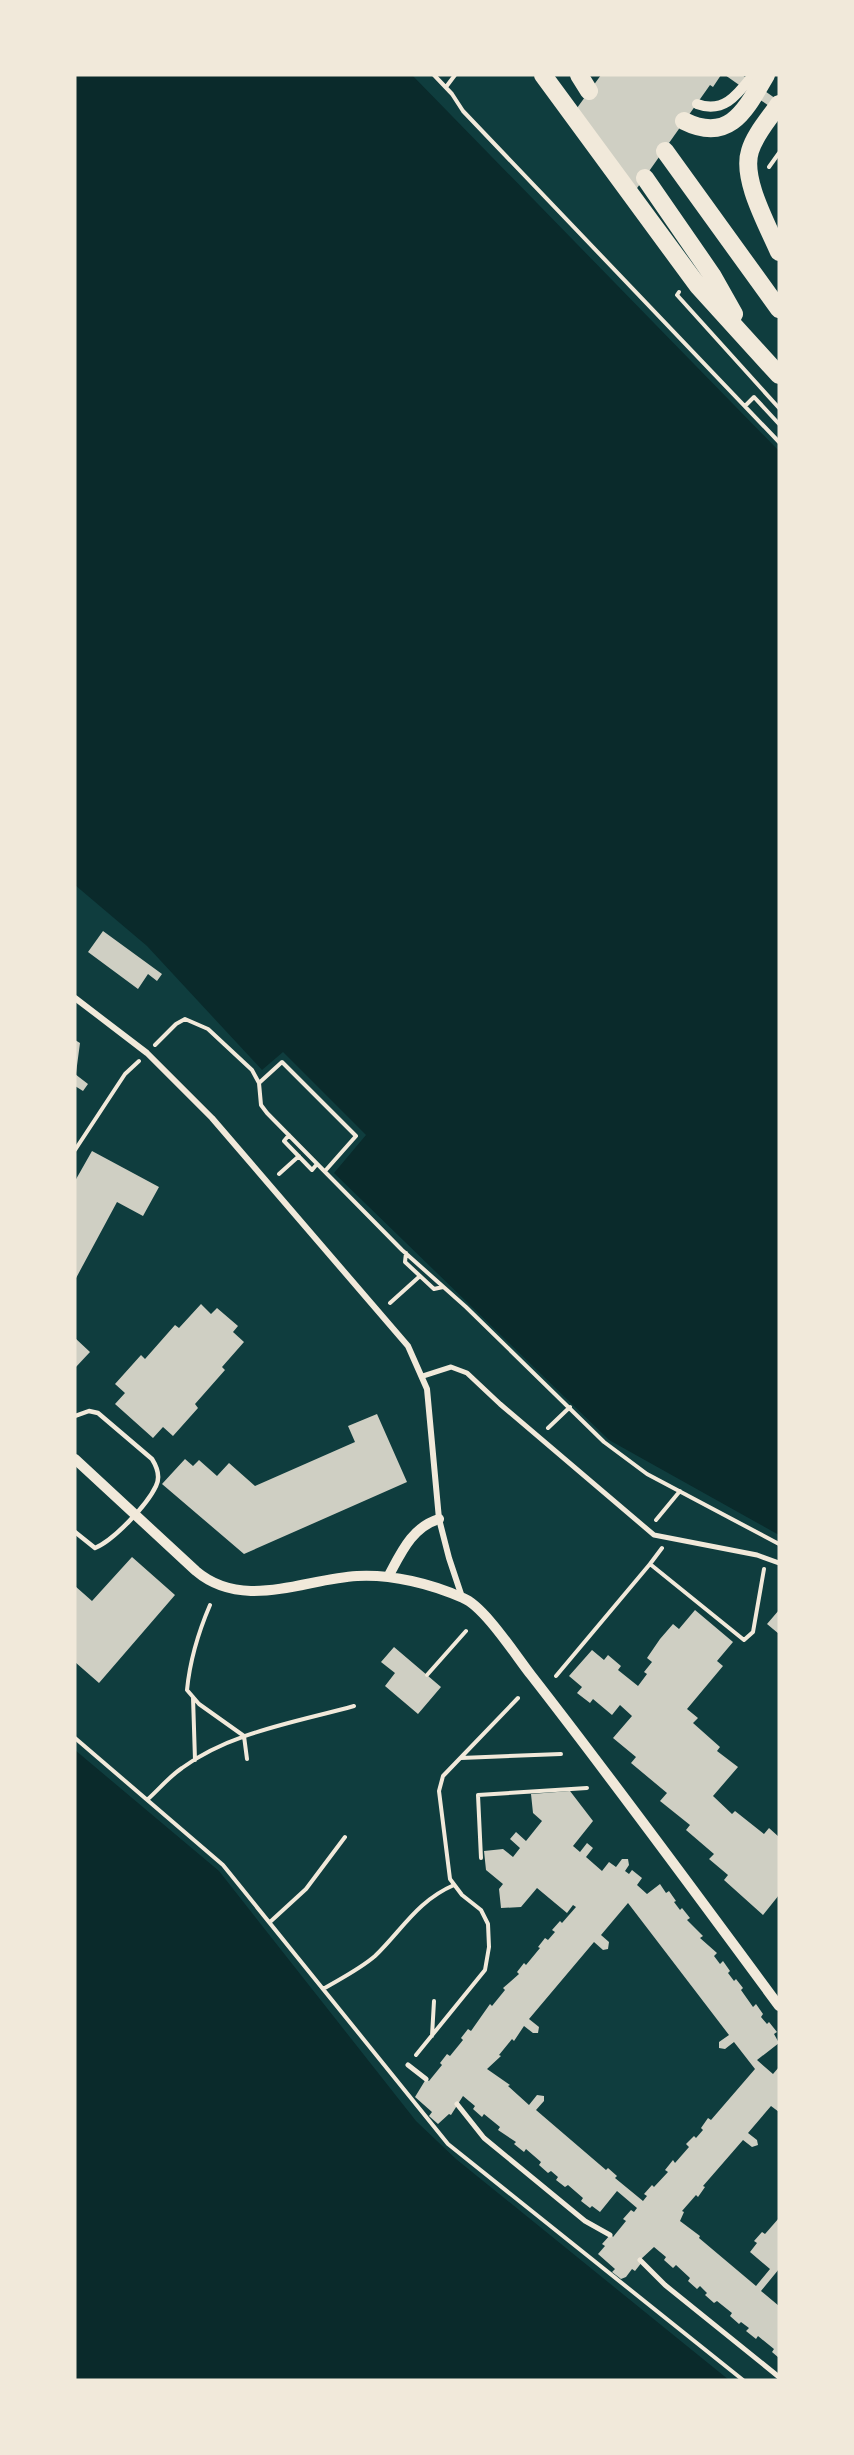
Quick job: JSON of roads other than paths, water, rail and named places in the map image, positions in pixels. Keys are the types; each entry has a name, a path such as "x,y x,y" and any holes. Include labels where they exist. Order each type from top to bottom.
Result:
{"highway":[{"path":"543,75 698,286 779,375"},
{"path":"579,75 589,91"},
{"path":"684,121 706,129 730,125 742,113 766,75"},
{"path":"779,104 756,138 750,152 748,167 751,182 779,252"},
{"path":"665,151 779,309"},
{"path":"645,178 712,275 750,342"}],"street":[{"path":"697,104 713,107 730,102 753,75"},
{"path":"75,998 147,1053 212,1118 399,1334 423,1376 430,1404 439,1519 462,1597"},
{"path":"423,1376 452,1367 467,1372 654,1535 766,1558 779,1563"},
{"path":"75,1459 202,1576 224,1586 242,1590 266,1591 342,1577 388,1577 462,1597 474,1603 549,1698 779,2006"},
{"path":"388,1577 420,1527 439,1519"},
{"path":"408,2065 426,2079"},
{"path":"457,2104 484,2138 585,2221 610,2235"},
{"path":"640,2260 665,2285 779,2378"}],"lane":[{"path":"75,1416 89,1411 98,1413 157,1467 156,1486 135,1514 106,1543 94,1548 75,1532"}],"water":[{"path":"75,75 412,75 779,451 779,1535 609,1440 334,1173 366,1135 283,1052 262,1070 147,946 75,885"},
{"path":"75,1750 219,1871 416,2121 456,2159 729,2380 75,2380"}]}
